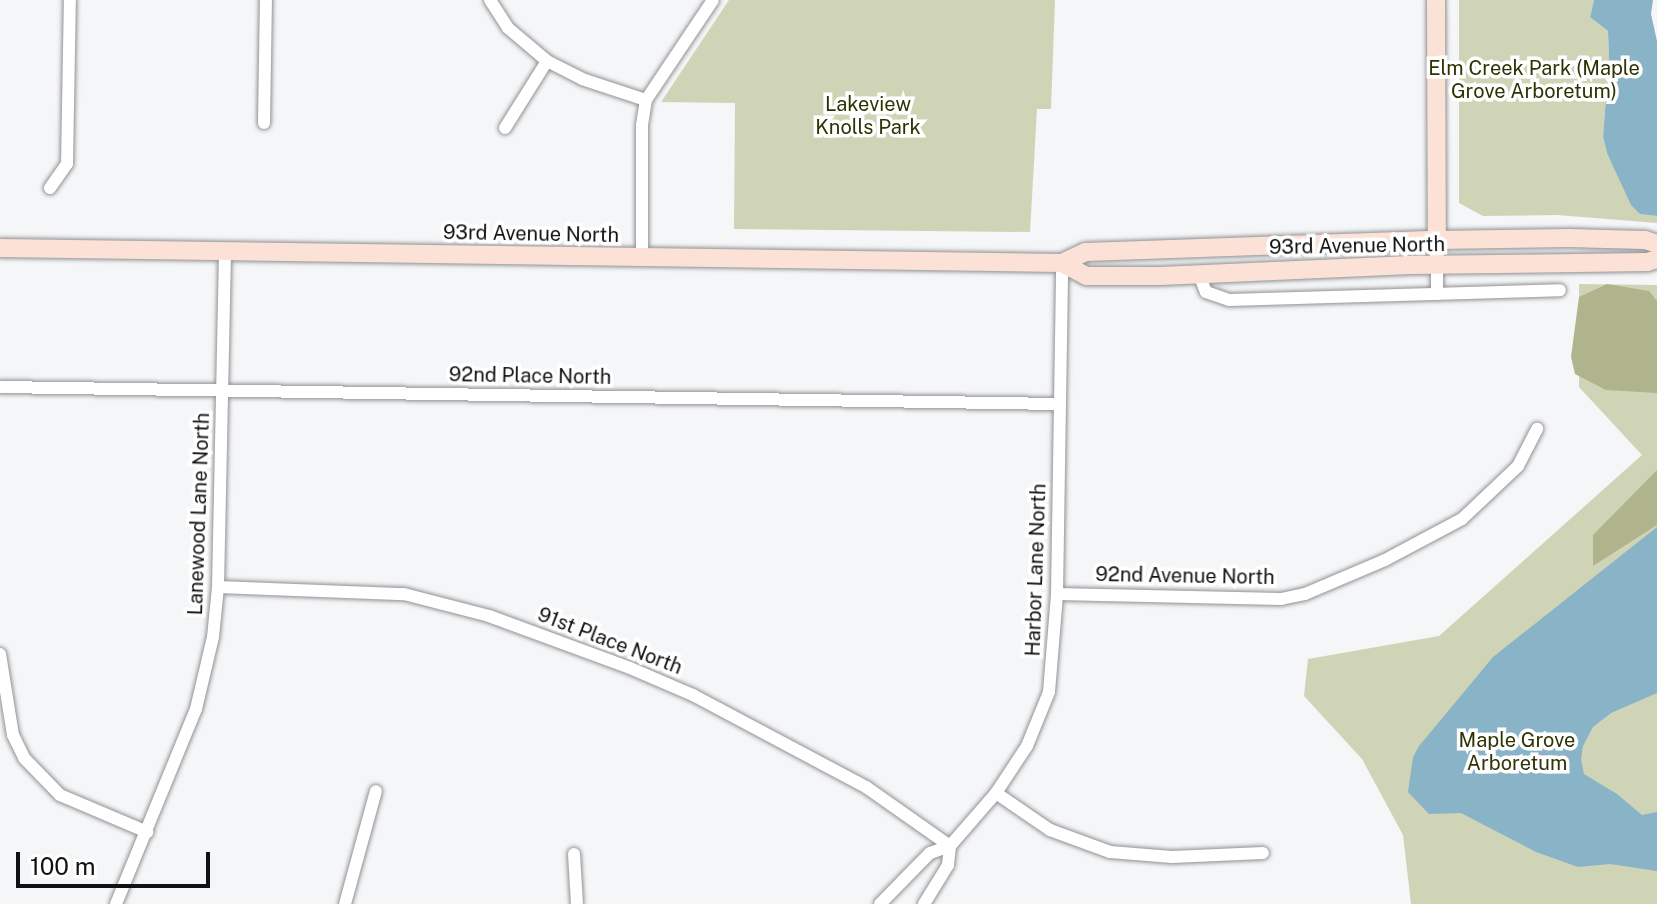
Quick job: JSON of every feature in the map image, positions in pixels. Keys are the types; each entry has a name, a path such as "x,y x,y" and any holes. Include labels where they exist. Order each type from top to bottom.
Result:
{"main road":[{"path":"1436,0 1437,265"},
{"name":"93rd Avenue North","path":"0,248 1062,263 1086,252 1436,240 1585,238 1645,240 1657,244"},
{"name":"93rd Avenue North","path":"1062,263 1086,276 1647,262 1657,259"}],"street":[{"path":"50,188 67,164 70,0"},
{"path":"264,123 266,0"},
{"path":"490,0 508,28 547,61 582,79 646,100"},
{"path":"642,258 642,125 646,100 713,0"},
{"path":"505,128 547,61"},
{"name":"Lanewood Lane North","path":"116,904 196,709 213,637 218,587 225,252"},
{"name":"Harbor Lane North","path":"950,846 996,793 1027,746 1049,692 1057,594 1062,263"},
{"path":"1437,265 1437,294"},
{"path":"1199,274 1206,292 1229,300 1560,290"},
{"name":"92nd Place North","path":"0,387 1059,404"},
{"name":"92nd Avenue North","path":"1057,594 1281,599 1305,594 1385,560 1462,519 1518,466 1537,429"},
{"name":"91st Place North","path":"218,587 404,594 443,601 489,616 693,695 866,787 950,846"},
{"path":"0,654 13,735 32,768 60,795 147,832"},
{"path":"345,904 376,791"},
{"path":"996,793 1050,830 1110,852 1172,857 1263,853"},
{"path":"880,904 930,853 950,846 948,865 924,904"},
{"path":"574,854 577,904"}],"green space":[{"name":"Lakeview Knolls Park","path":"729,0 1055,0 1051,109 1037,109 1030,232 734,229 735,103 661,102"},
{"name":"Elm Creek Park (Maple Grove Arboretum)","path":"1459,0 1594,0 1590,17 1608,31 1603,137 1607,153 1640,214 1657,216 1657,223 1557,215 1483,216 1459,203"},
{"name":"Maple Grove Arboretum","path":"1579,284 1657,285 1657,904 1411,904 1403,835 1362,759 1304,696 1308,659 1439,636 1642,455 1579,387"},
{"path":"1607,284 1649,291 1657,301 1657,393 1606,390 1575,374 1571,357 1579,297"},
{"path":"1657,470 1657,525 1593,566 1593,535"}],"water":[{"path":"1594,0 1653,0 1651,14 1657,41 1657,216 1640,214 1631,205 1607,153 1603,137 1608,31 1590,17"},
{"path":"1657,527 1657,693 1611,713 1593,727 1583,746 1581,759 1584,774 1617,794 1642,815 1657,812 1657,871 1610,864 1578,867 1536,852 1461,813 1429,814 1408,792 1413,757 1419,746 1493,657"}]}
